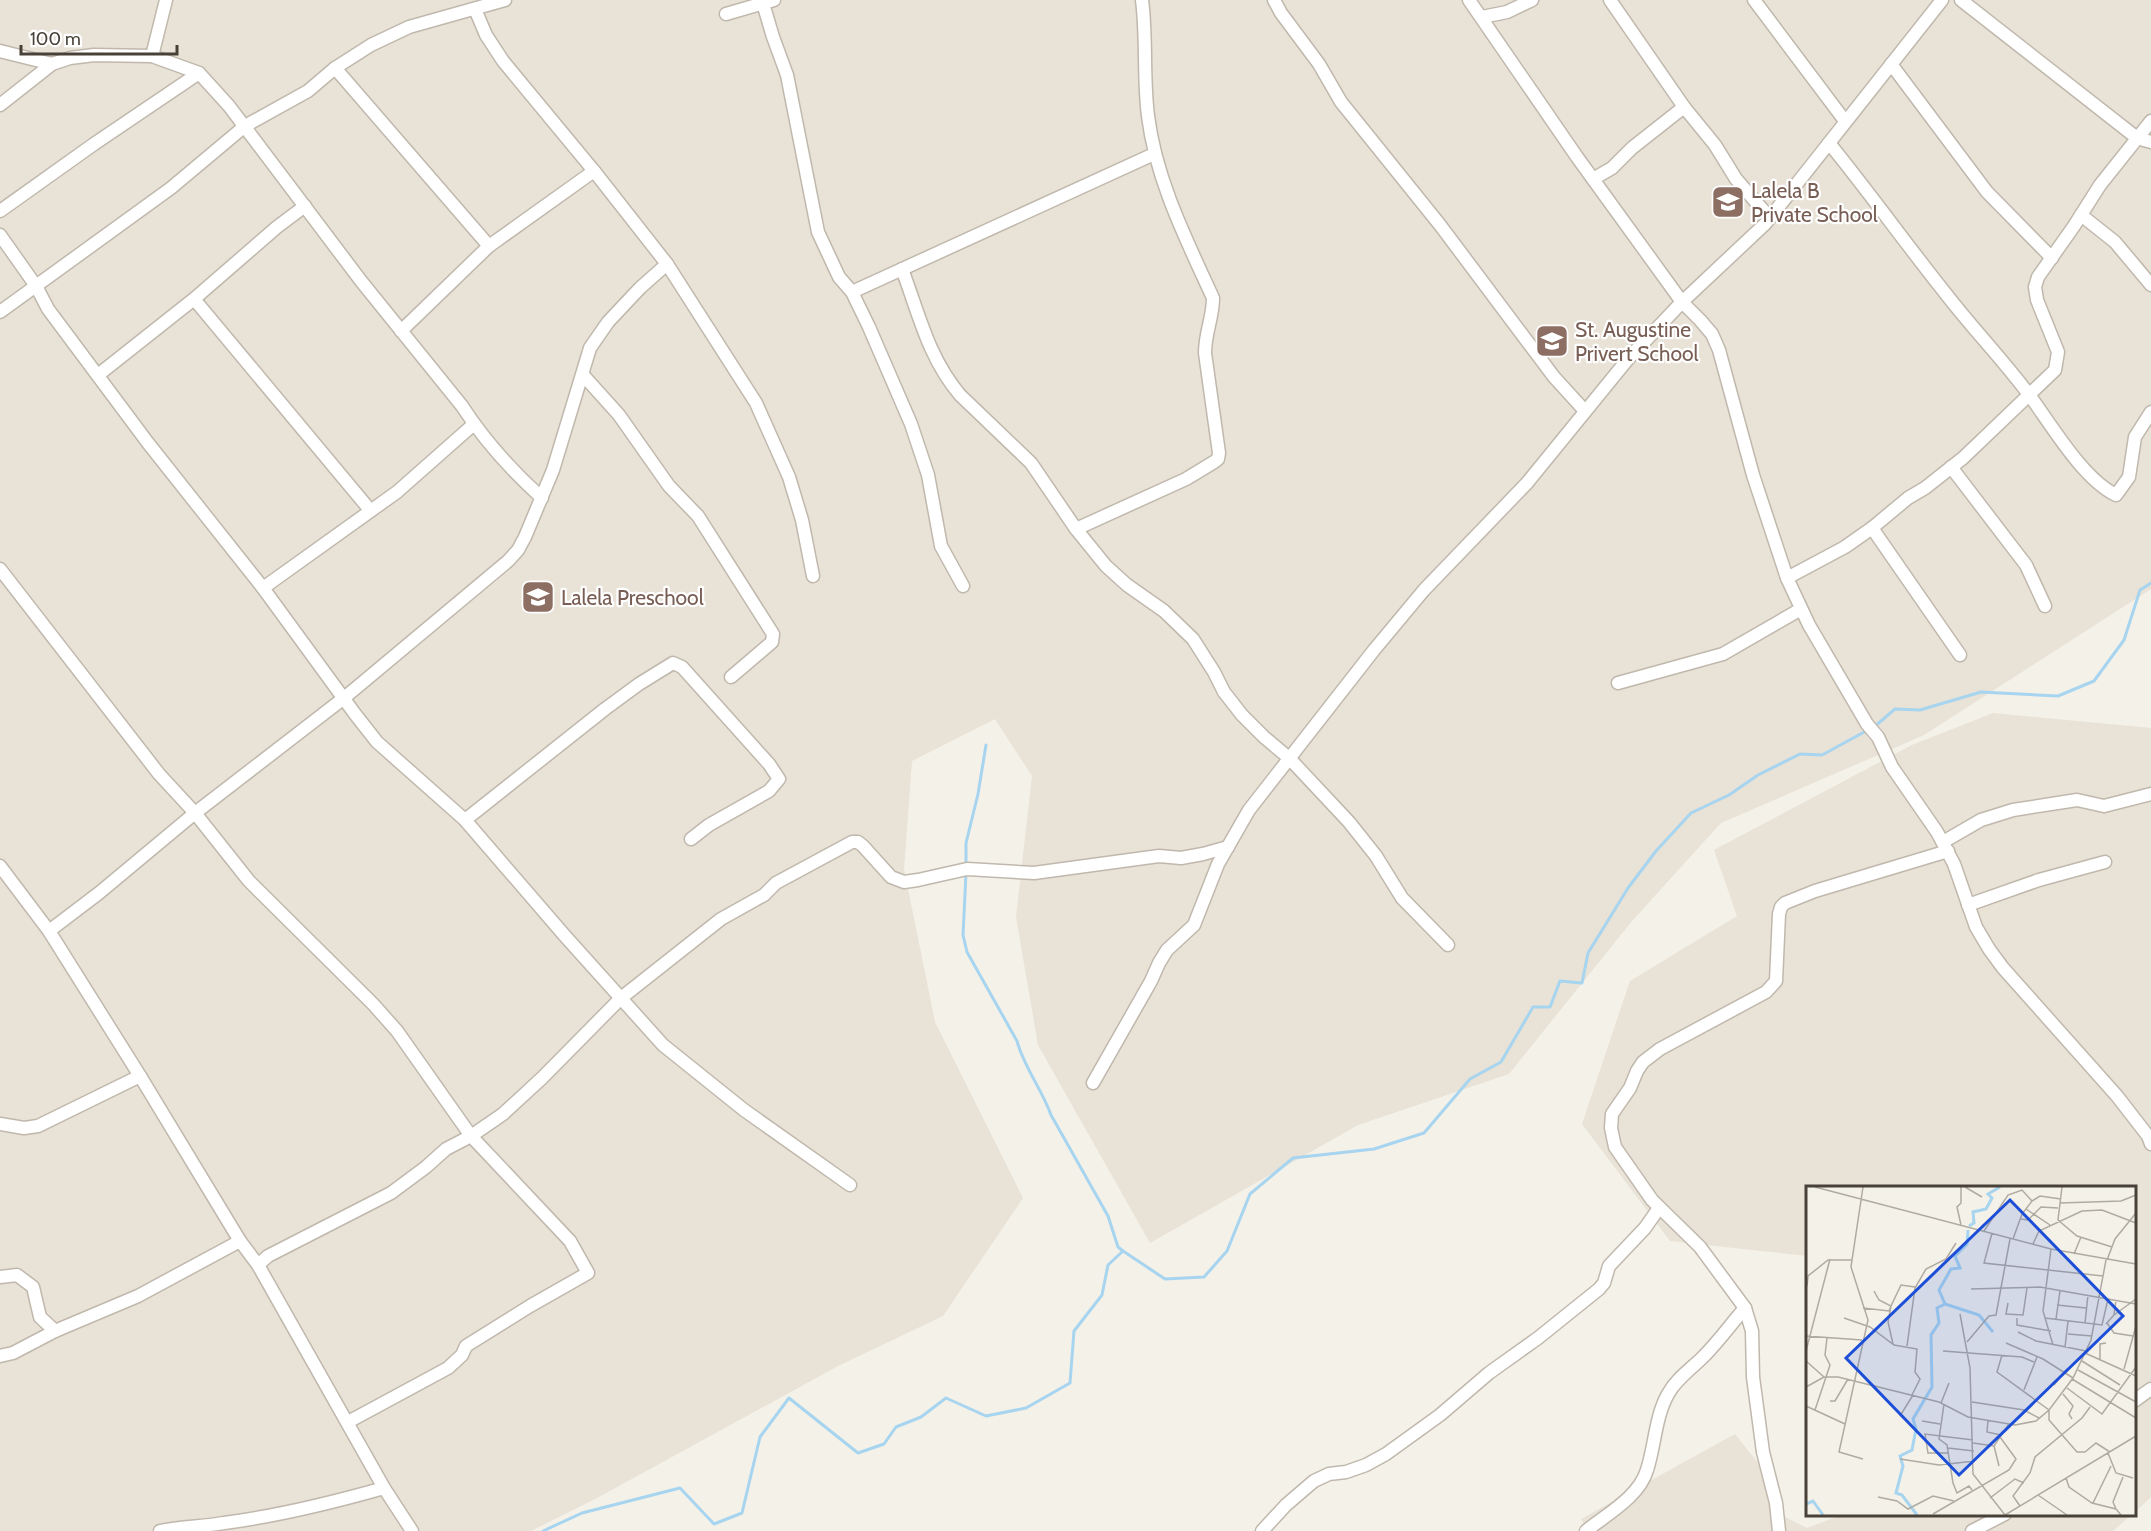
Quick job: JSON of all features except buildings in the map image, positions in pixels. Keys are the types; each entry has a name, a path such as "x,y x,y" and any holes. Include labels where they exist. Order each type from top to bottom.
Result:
{"street":[{"path":"152,56 166,0"},
{"path":"1076,530 1186,478 1218,459 1219,453 1205,353 1205,337 1213,309 1213,298 1168,196 1154,154 1148,114 1142,0"},
{"path":"1274,0 1319,64 1341,102 1440,225 1554,376 1584,411"},
{"path":"1469,0 1593,179 1682,302 1712,334 1719,350 1747,455 1788,579 1801,609 1867,724 1878,737 1892,767 1945,847 1954,864 1976,927 2003,968 2117,1096 2148,1136 2151,1144"},
{"path":"1482,17 1507,12 1532,0"},
{"path":"1610,0 1684,107 1715,146 1736,179 1770,218"},
{"path":"1754,0 1845,121"},
{"path":"1092,1083 1167,950 1194,925 1218,864 1249,810 1289,758 1424,590 1527,483 1628,359 1682,302 1770,218 1942,0"},
{"path":"1961,0 2137,138 2151,142"},
{"path":"0,312 171,188 245,126 308,91 335,68 371,45 409,27 501,1"},
{"path":"726,14 766,1 773,37 788,75 818,232 839,278 852,292 869,327 915,433 928,475 941,546 963,586"},
{"path":"475,9 486,35 502,61 594,171 667,264 756,403 789,477 802,520 813,576"},
{"path":"0,51 52,64"},
{"path":"0,105 52,64 70,58 94,55 152,56 199,73 245,126 401,331 511,470 542,498"},
{"path":"1891,64 1987,192 2052,258"},
{"path":"335,68 489,246"},
{"path":"0,211 199,73"},
{"path":"1593,179 1612,168 1632,147 1684,107"},
{"path":"1788,579 1845,547 1908,498 1925,488 2030,396 2055,370 2058,352 2042,316 2035,286 2038,277 2100,185 2151,121"},
{"path":"1828,143 1867,190 1941,288 2030,396 2080,463 2104,489 2116,495 2129,477 2135,437 2151,412"},
{"path":"852,292 1154,154"},
{"path":"401,331 489,246 594,171"},
{"path":"98,375 194,299 277,227 305,206"},
{"path":"2081,215 2115,242 2151,285"},
{"path":"0,236 36,286 48,309 148,443 264,588 377,742 465,820 565,936 670,1051 744,1110 850,1185"},
{"path":"49,932 195,813 344,698 508,561 518,550 525,537 553,470 590,348 608,322 640,288 667,264"},
{"path":"902,269 927,340 941,371 960,395 1030,463 1076,530 1106,566 1127,585 1164,611 1192,639 1224,692 1242,715 1289,758 1349,822 1376,856 1411,909 1448,945"},
{"path":"194,299 370,510"},
{"path":"583,375 619,415 669,486 698,516 773,634 772,642 731,677"},
{"path":"264,588 397,492 474,424"},
{"path":"1951,467 2026,565 2045,606"},
{"path":"1872,528 1960,655"},
{"path":"0,569 159,774 195,813 249,881 373,1004 397,1031 471,1136 570,1241 588,1273 466,1346 462,1355 448,1368 348,1422"},
{"path":"1618,683 1723,654 1801,609"},
{"path":"465,820 478,812 605,709 673,663 682,667 769,764 779,779 769,791 709,825 691,839"},
{"path":"1779,1531 1776,1503 1762,1452 1753,1377 1752,1331 1745,1308 1700,1247 1659,1208 1615,1147 1611,1128 1612,1114 1630,1088 1643,1062 1660,1049 1744,1005 1773,986 1776,981 1779,914 1785,903 1945,847 1981,820 2013,810 2077,800 2104,806 2151,794"},
{"path":"258,1265 268,1256 391,1193 446,1149 471,1136 503,1114 621,998 721,919 764,895 776,883 852,842 858,842 863,846 891,877 904,882 967,869 1034,873 1159,856 1181,858 1228,847"},
{"path":"1968,905 2039,880 2105,862"},
{"path":"0,866 49,932 240,1241 258,1265 384,1488 412,1531"},
{"path":"0,1124 24,1128 38,1126 140,1076"},
{"path":"1262,1531 1314,1480 1329,1473 1346,1472 1386,1454 1440,1415 1482,1379 1556,1324 1599,1289 1604,1283 1609,1266 1646,1228 1659,1208"},
{"path":"0,1356 13,1353 55,1331 138,1296 240,1241"},
{"path":"0,1277 17,1275 33,1287 40,1317 55,1331"},
{"path":"1586,1531 1631,1495 1641,1483 1647,1471 1659,1418 1667,1395 1677,1382 1705,1356 1745,1308"},
{"path":"2136,1400 2151,1389"},
{"path":"159,1531 223,1524 292,1512 384,1488"},
{"path":"1972,1531 2004,1516"}],"shaded area":[{"path":"0,0 2151,0 2151,589 1924,735 1721,823 1632,921 1509,1074 1358,1125 1150,1243 1038,1045 1016,917 1032,776 995,719 912,761 904,869 935,1022 1023,1198 943,1316 838,1366 597,1498 531,1531 0,1531"},
{"path":"1993,713 2151,728 2151,1497 2136,1511 2136,1186 1806,1186 1806,1256 1670,1241 1582,1124 1630,981 1737,916 1714,850 1912,745"},
{"path":"1735,1434 1758,1463 1785,1517 1807,1528 1839,1516 2130,1516 2113,1531 1588,1531 1581,1519"}],"waterway":[{"path":"1874,727 1895,709 1920,710 1981,692 2058,696 2094,681 2124,640 2140,590 2151,583"},
{"path":"543,1531 582,1513 680,1488 714,1524 742,1513 760,1437 789,1398 858,1453 884,1444 896,1427 921,1417 946,1398 986,1416 1026,1408 1070,1383 1074,1331 1102,1295 1108,1265 1123,1251 1165,1279 1204,1277 1227,1251 1250,1194 1293,1158 1374,1149 1424,1133 1470,1079 1501,1062 1533,1007 1550,1007 1560,981 1582,983 1588,953 1628,888 1656,851 1691,813 1729,795 1758,775 1800,754 1822,755 1868,730"},
{"path":"966,867 966,843 978,794 986,745"},
{"path":"966,873 963,935 967,952 1017,1041 1051,1115 1108,1216 1118,1247 1123,1251"}],"place":[{"name":"Lalela B Private School","path":"1728,202"},
{"name":"St. Augustine Privert School","path":"1552,341"},
{"name":"Lalela Preschool","path":"538,597"}]}
